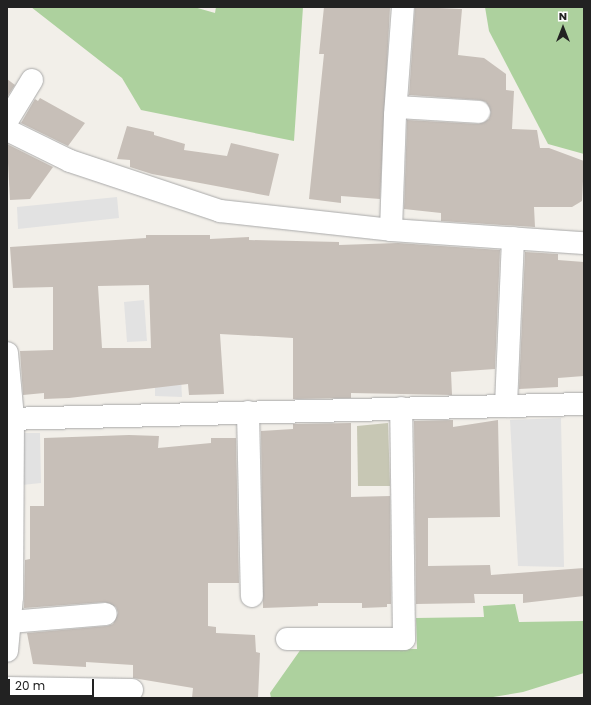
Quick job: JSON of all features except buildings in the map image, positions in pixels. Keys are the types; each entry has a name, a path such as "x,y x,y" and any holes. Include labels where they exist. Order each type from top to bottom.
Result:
{"street":[{"path":"391,230 396,107 403,7"},
{"path":"7,121 32,80"},
{"path":"396,107 480,112"},
{"path":"7,130 70,161 220,211 391,230 584,243"},
{"path":"506,406 513,238"},
{"path":"7,353 10,419 10,622 7,651"},
{"path":"10,419 584,404"},
{"path":"287,640 404,638 401,408"},
{"path":"248,412 252,596"},
{"path":"10,622 106,614"},
{"path":"7,688 132,690"}],"shaded area":[{"path":"117,197 119,218 18,229 17,207"},
{"path":"144,300 147,341 127,342 124,302"},
{"path":"179,340 182,397 155,396 155,341"},
{"path":"561,418 564,567 518,566 510,420"},
{"path":"388,423 390,486 358,486 357,426"},
{"path":"22,433 40,433 41,483 22,485"}],"green space":[{"path":"31,7 194,7 215,13 216,7 303,7 294,141 141,110 122,78"},
{"path":"485,7 584,7 584,154 548,144 489,31"},
{"path":"515,604 519,622 584,621 584,673 523,692 487,698 271,698 270,693 301,649 417,649 416,618 484,617 483,606"}]}
